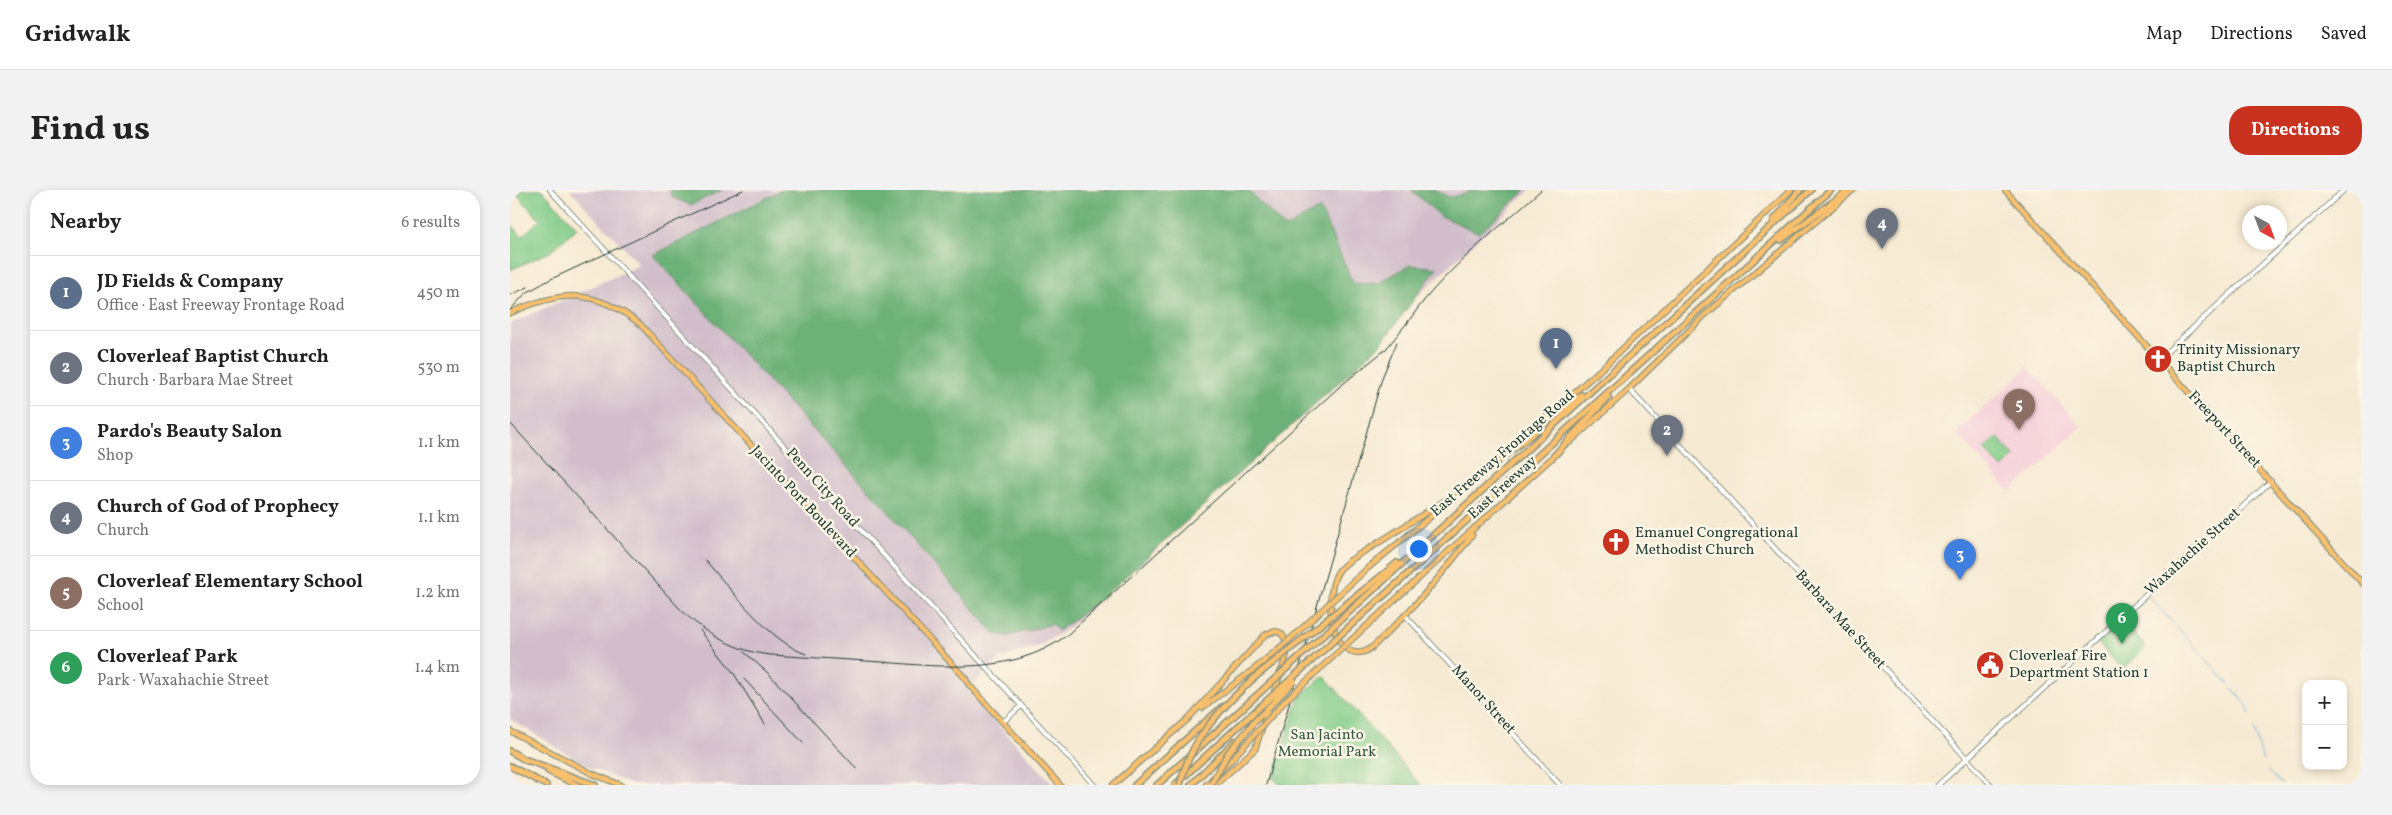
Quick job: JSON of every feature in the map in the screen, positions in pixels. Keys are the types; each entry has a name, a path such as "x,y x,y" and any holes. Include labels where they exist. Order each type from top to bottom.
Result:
{"highway":[{"path":"1758,239 1800,190"},
{"name":"East Freeway","path":"1157,785 1380,580 1811,190"},
{"name":"East Freeway","path":"1175,785 1831,190"},
{"path":"1758,256 1851,190"},
{"path":"1512,450 1613,370"},
{"path":"1553,457 1624,378"},
{"path":"1135,785 1242,689 1380,580"},
{"path":"1191,785 1322,652"},
{"path":"1180,785 1188,756 1200,736 1217,714 1242,689"},
{"path":"1210,785 1228,753 1252,725"},
{"path":"510,751 577,785"},
{"path":"524,759 595,785"},
{"path":"510,766 546,785"}],"main road":[{"name":"East Freeway Frontage Road","path":"1114,785 1187,720 1288,641 1369,567 1512,450 1523,437 1600,370 1791,190"},
{"path":"1206,785 1292,694 1478,527 1705,315 1851,190"},
{"name":"Freeport Street","path":"2005,190 2362,582"},
{"name":"Jacinto Port Boulevard","path":"510,313 546,298 570,296 608,304 629,315 640,324 965,678 969,685 1060,785"},
{"path":"1470,485 1358,556 1337,573 1330,595 1330,619 1345,647 1365,652 1406,616 1478,527"},
{"path":"1187,720 1265,635 1277,632 1285,638 1288,645 1286,657 1255,749 1215,785"},
{"path":"510,731 593,774 621,785"}],"street":[{"name":"Penn City Road","path":"550,190 1094,785"},
{"path":"2158,359 2344,190"},
{"name":"Barbara Mae Street","path":"1629,388 1990,785"},
{"name":"Waxahachie Street","path":"1938,785 2271,481"},
{"name":"Manor Street","path":"1406,616 1560,785"},
{"path":"1003,722 1021,706"}],"shaded area":[{"path":"570,190 1530,190 1409,304 1381,344 1070,627 1040,646 1000,658 967,691 1054,785 633,785 589,767 510,719 510,324 640,265"},
{"path":"2028,367 2081,427 2010,492 1956,433"}],"green space":[{"path":"513,190 542,190 577,228 550,252 510,270 510,223 522,236 540,220"},
{"path":"670,190 722,190 691,205 672,197"},
{"path":"782,190 1248,190 1285,228 1320,208 1353,283 1377,284 1410,265 1437,268 1381,344 1101,599 1058,631 1052,624 1009,636 995,634 886,509 653,255"},
{"path":"1411,190 1433,190 1450,197 1469,193 1468,190 1526,190 1479,233 1441,216"},
{"path":"1997,437 2015,457 2002,468 1984,449"},
{"path":"2120,620 2146,647 2123,670 2097,642"},
{"name":"San Jacinto Memorial Park","path":"1324,676 1421,785 1280,785 1273,778 1299,697"}],"waterway":[{"path":"2148,596 2173,623"},
{"path":"2177,627 2201,654"},
{"path":"2205,658 2229,684"},
{"path":"2232,688 2247,705 2250,715"},
{"path":"2254,730 2263,761"},
{"path":"2269,771 2282,785"}],"railway":[{"path":"510,310 526,293 549,280 743,190"},
{"path":"1407,324 1451,271 1541,190"},
{"path":"510,295 528,287"},
{"path":"510,423 681,610 711,634 734,646 771,655 929,666 977,666 1001,663 1024,657 1045,649 1066,636 1338,388 1386,349 1411,318"},
{"path":"1266,785 1382,378 1397,342"},
{"path":"705,560 765,627 792,648 806,654"},
{"path":"700,630 733,672 765,724"},
{"path":"744,652 768,673 857,769"},
{"path":"744,679 803,743"}],"place":[{"name":"Church of God of Prophecy","path":"1882,249"},
{"name":"Trinity Missionary Baptist Church","path":"2158,359"},
{"name":"JD Fields & Company","path":"1556,369"},
{"name":"Cloverleaf Elementary School","path":"2019,430"},
{"name":"Cloverleaf Baptist Church","path":"1667,456"},
{"name":"Emanuel Congregational Methodist Church","path":"1616,542"},
{"name":"Pardo's Beauty Salon","path":"1960,580"},
{"name":"Cloverleaf Park","path":"2122,644"},
{"name":"Cloverleaf Fire Department Station 1","path":"1990,665"}]}
